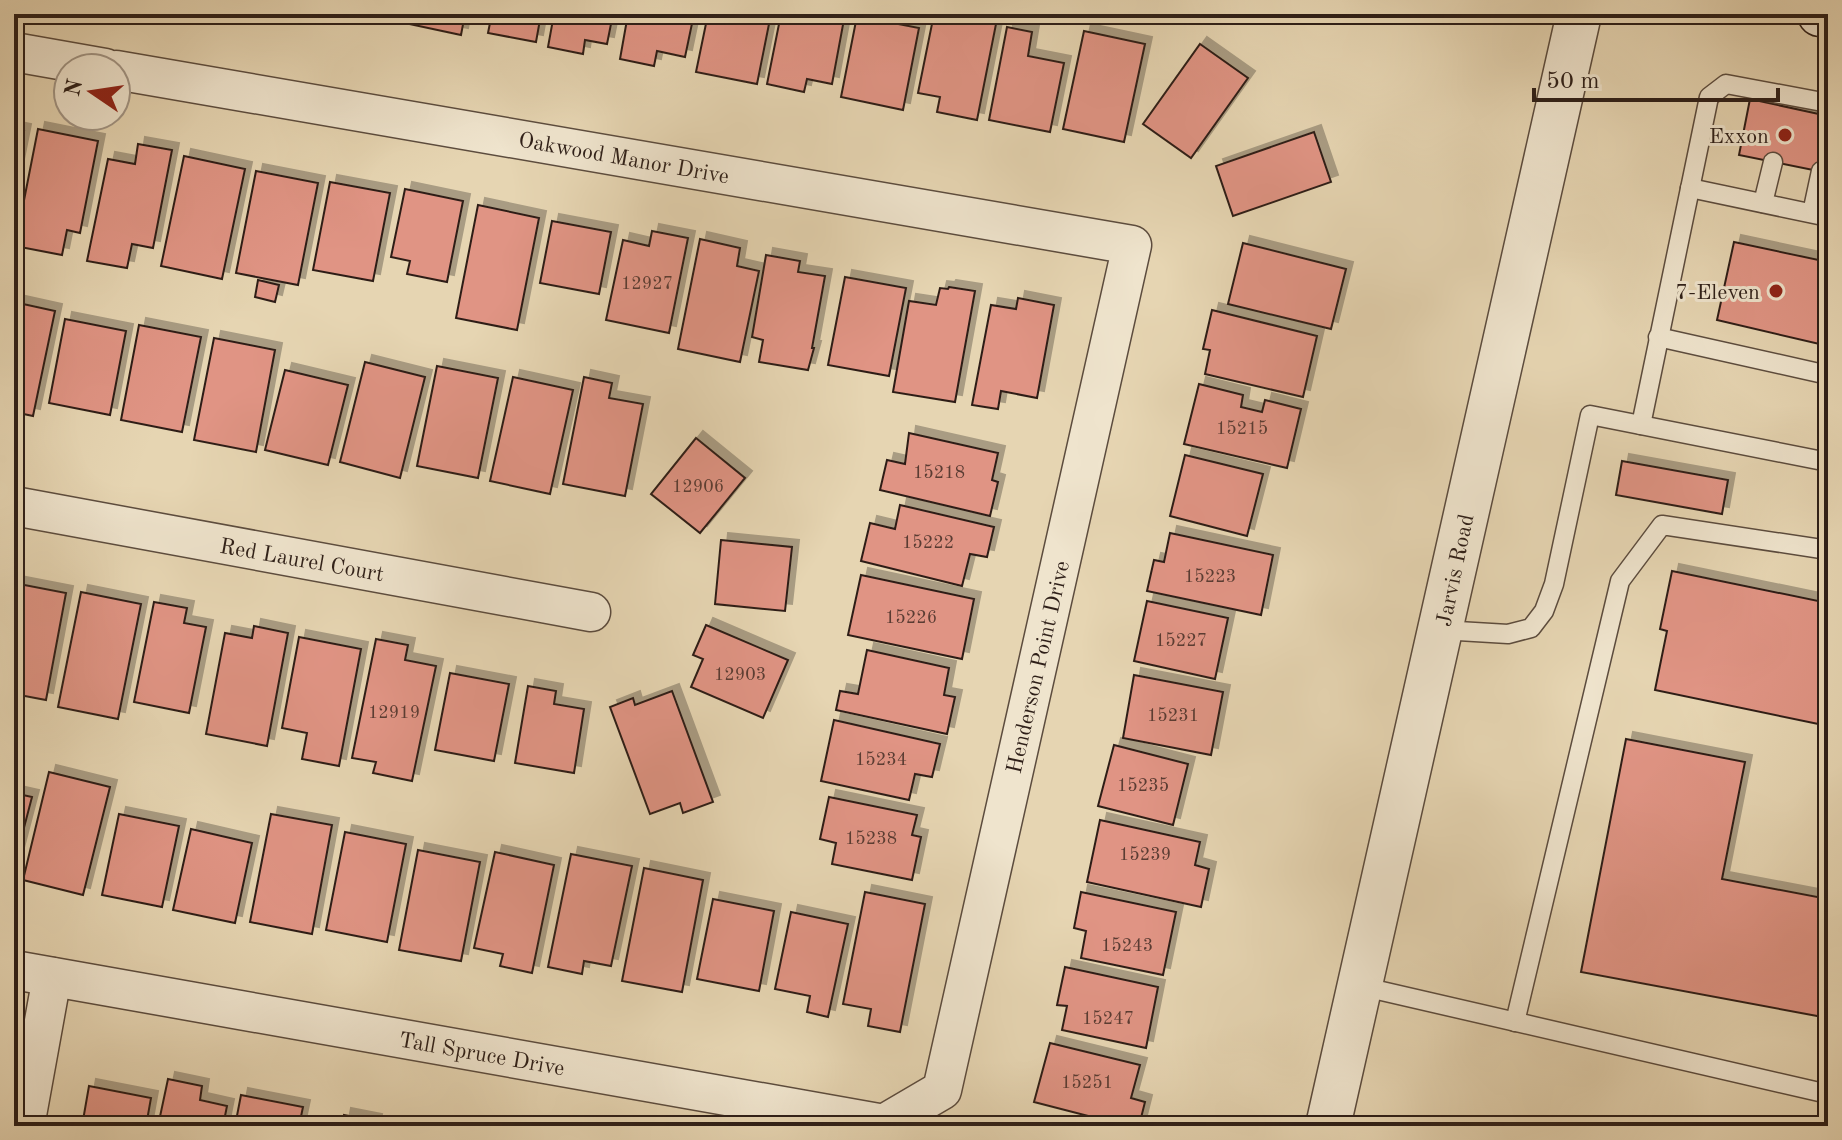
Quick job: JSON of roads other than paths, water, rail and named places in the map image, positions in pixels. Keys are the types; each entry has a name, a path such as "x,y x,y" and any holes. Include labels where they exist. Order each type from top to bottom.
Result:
{"street":[{"name":"Jarvis Road","path":"1328,1126 1579,14"},
{"path":"1820,14 1828,15"},
{"path":"14,52 52,59"},
{"name":"Oakwood Manor Drive","path":"132,73 1132,245"},
{"name":"Henderson Point Drive","path":"942,1090 1132,245"},
{"name":"Red Laurel Court","path":"14,506 591,612"},
{"name":"Tall Spruce Drive","path":"14,970 884,1124 942,1090"},
{"path":"25,1126 52,977"}],"lane":[{"path":"1641,425 1709,97 1726,84 1786,101 1828,103"},
{"path":"1763,203 1773,162"},
{"path":"1690,188 1820,215 1821,171"},
{"path":"1658,337 1828,375"},
{"path":"1441,630 1508,634 1531,628 1544,611 1554,584 1590,415 1828,462"},
{"path":"1515,1022 1620,581 1662,525 1828,550"},
{"path":"1360,986 1828,1094"}],"place":[{"name":"Exxon","path":"1785,135"},
{"name":"7-Eleven","path":"1776,291"}]}
